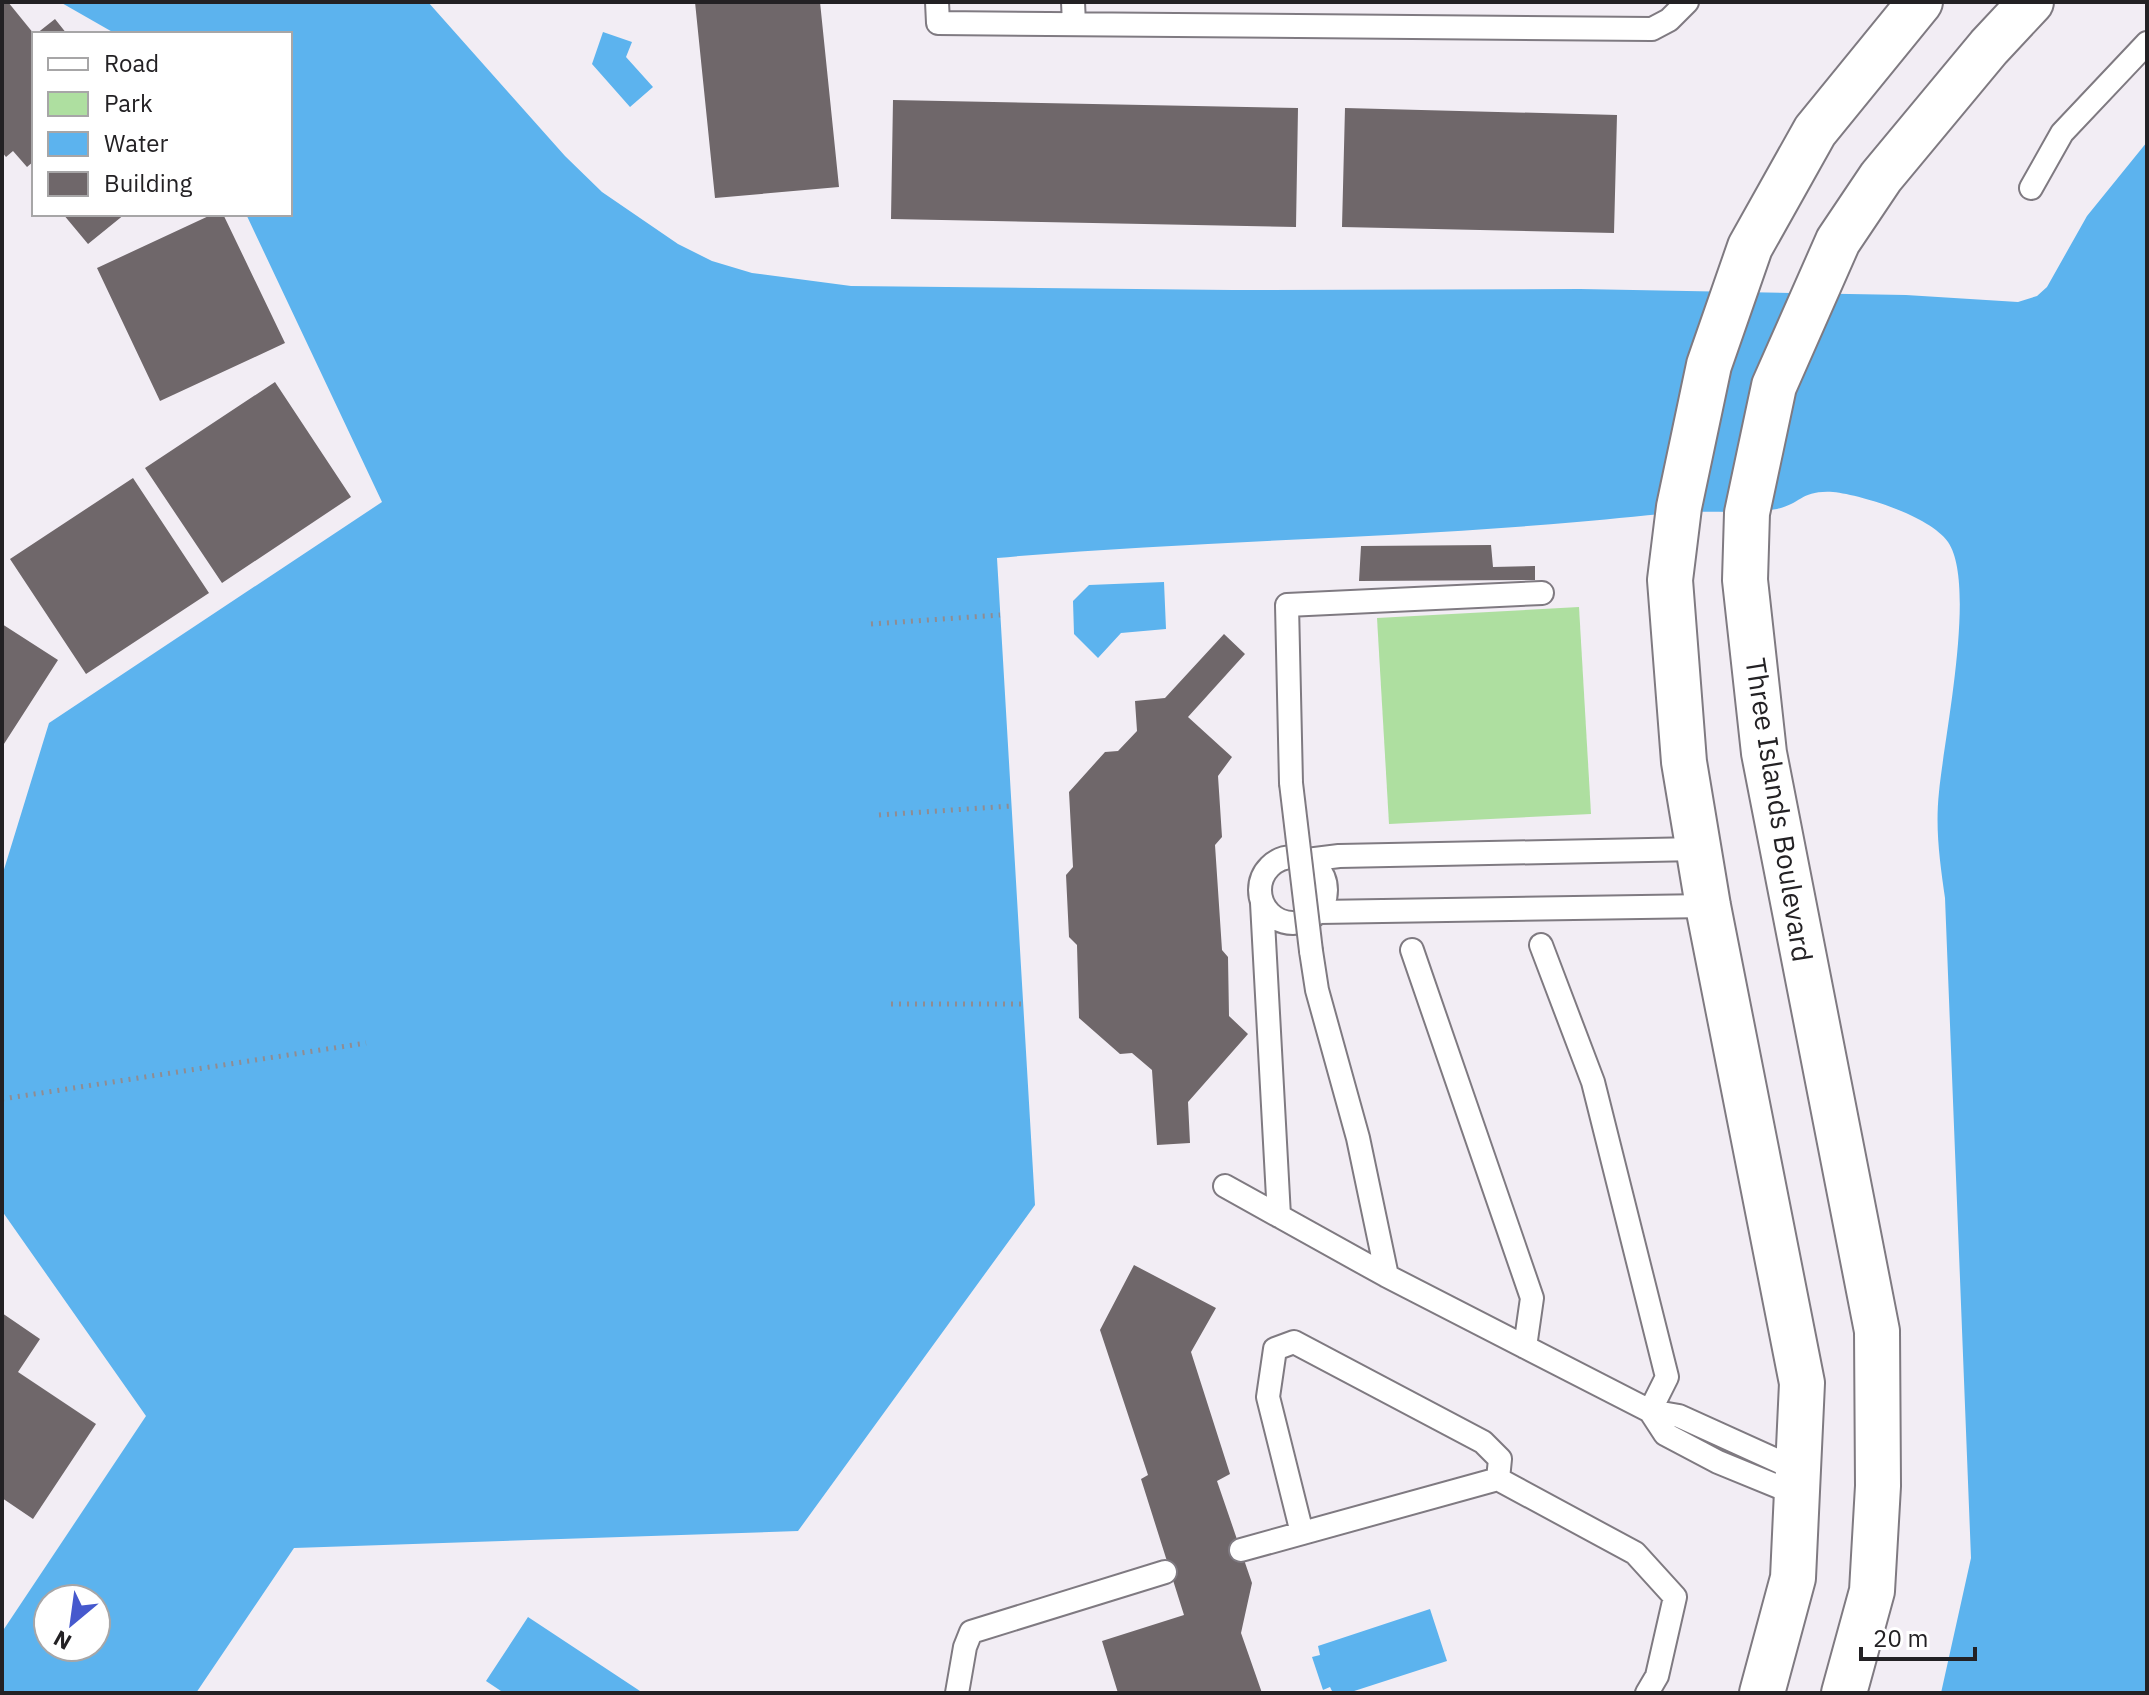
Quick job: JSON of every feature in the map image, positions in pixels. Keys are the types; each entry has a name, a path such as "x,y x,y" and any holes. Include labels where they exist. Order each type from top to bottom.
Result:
{"street":[{"path":"1762,1693 1793,1578 1802,1383 1698,849 1684,762 1670,580 1679,507 1709,365 1750,247 1815,131 1920,2"},
{"name":"Three Islands Boulevard","path":"1844,1693 1872,1591 1878,1486 1877,1331 1764,753 1745,580 1747,513 1774,386 1838,241 1881,177 1989,47 2031,2"}],"lane":[{"path":"937,2 938,23 1074,13 1652,29 1669,20 1687,2"},
{"path":"2031,188 2062,133 2147,43"},
{"path":"1387,1276 1358,1138 1317,990 1311,951 1291,783 1287,605 1542,593"},
{"path":"1279,1216 1261,881 1265,871 1274,863 1284,858 1307,860 1339,856 1698,849"},
{"path":"1307,860 1316,866 1325,883 1326,893 1319,912"},
{"path":"1262,903 1275,918 1293,924 1319,912 1708,906"},
{"path":"1541,945 1593,1082 1667,1377 1650,1411"},
{"path":"1412,950 1532,1298 1525,1347"},
{"path":"1225,1186 1387,1276 1650,1411 1679,1416 1797,1482"},
{"path":"1302,1533 1268,1397 1275,1349 1294,1342 1483,1442 1500,1459 1498,1479"},
{"path":"1241,1550 1498,1479 1635,1553 1675,1597 1657,1676 1647,1693"},
{"path":"957,1693 965,1647 971,1632 1165,1572"}],"path":[{"path":"871,624 1000,615"},
{"path":"879,815 1011,806"},
{"path":"891,1004 1023,1004"},
{"path":"2,1099 366,1043"}],"green space":[{"path":"1579,607 1591,814 1389,824 1377,618"}],"water":[{"path":"60,2 428,2 565,156 602,192 678,244 712,261 752,273 851,286 1232,290 1580,289 1906,295 2018,302 2037,296 2047,287 2087,216 2147,142 2147,1693 1941,1693 1971,1558 1945,898 1938,819 1956,662 1960,591 1956,563 1948,542 1927,524 1911,516 1877,502 1822,492 1808,495 1785,507 1756,511 1690,512 1505,528 997,558 1035,1205 798,1531 294,1548 196,1693 2,1693 2,1632 32,1587 32,1663 112,1663 112,1583 35,1583 146,1416 2,1211 2,876 49,723 382,502 247,216 292,216 292,32 112,32"},
{"path":"603,32 632,42 626,57 653,87 630,107 592,64"},
{"path":"1164,582 1166,629 1121,633 1098,658 1074,634 1073,601 1089,585"},
{"path":"1430,1609 1447,1661 1348,1693 1333,1693 1330,1687 1323,1690 1312,1657 1320,1655 1318,1646"},
{"path":"528,1617 639,1693 504,1693 486,1681"}],"building":[{"path":"2,2 8,2 32,32 32,163 27,167 13,151 6,157 2,152"},
{"path":"695,2 820,2 839,187 715,198"},
{"path":"55,19 65,32 39,32"},
{"path":"893,100 1298,108 1296,227 891,219"},
{"path":"1345,108 1617,115 1614,233 1342,227"},
{"path":"65,216 123,216 88,244"},
{"path":"209,216 224,216 285,343 160,401 97,268"},
{"path":"275,382 351,497 222,583 145,468"},
{"path":"133,478 209,593 86,674 10,559"},
{"path":"1491,545 1493,567 1535,566 1535,580 1359,581 1361,546"},
{"path":"2,624 58,660 2,747"},
{"path":"1224,634 1245,654 1188,717 1232,757 1218,776 1222,837 1215,845 1222,950 1228,957 1229,1016 1248,1034 1188,1102 1190,1143 1157,1145 1152,1070 1132,1053 1120,1054 1079,1018 1077,945 1069,937 1066,875 1073,867 1069,792 1105,752 1118,751 1137,731 1135,701 1165,698"},
{"path":"1134,1265 1216,1308 1191,1352 1230,1474 1217,1481 1252,1583 1241,1633 1262,1693 1118,1693 1102,1641 1184,1615 1141,1479 1148,1475 1100,1330"},
{"path":"2,1313 40,1339 18,1372 96,1424 33,1519 2,1498"}]}
